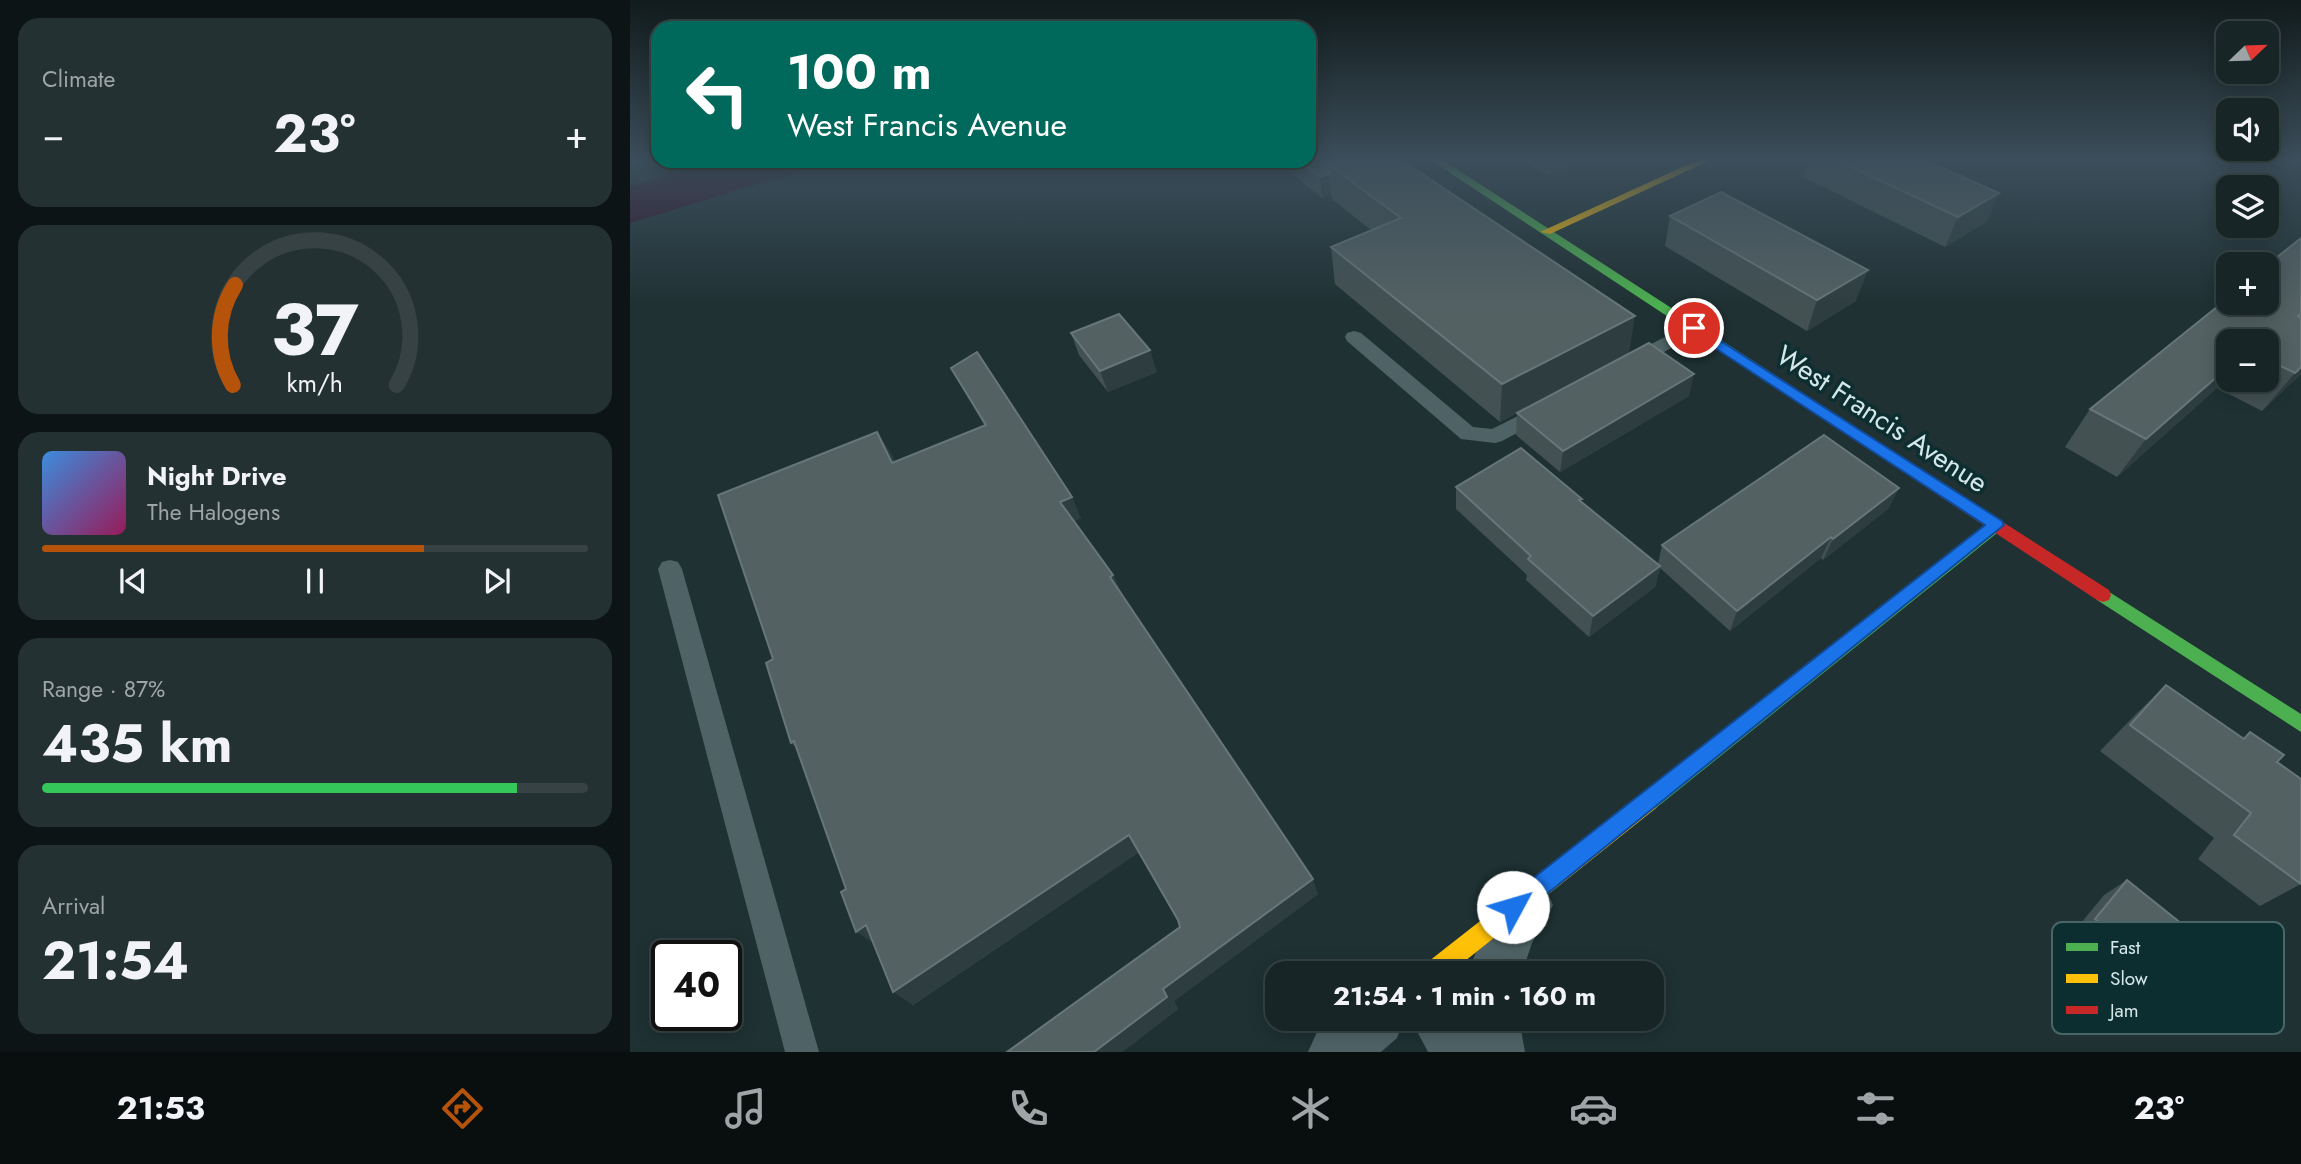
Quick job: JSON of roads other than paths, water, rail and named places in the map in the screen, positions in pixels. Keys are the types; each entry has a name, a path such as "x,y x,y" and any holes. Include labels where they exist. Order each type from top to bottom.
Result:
{"street":[{"name":"West Francis Avenue","path":"1509,208 2301,724"},
{"path":"1546,232 1599,208"},
{"path":"1447,961 1996,525"},
{"path":"1499,961 1511,929 1531,898 1553,874"},
{"path":"1336,1052 1361,1031"},
{"path":"1447,1031 1462,1052"},
{"path":"1493,1031 1496,1052"}],"lane":[{"path":"1612,373 1694,328"},
{"path":"1354,337 1468,435 1495,436 1565,398"},
{"path":"670,569 802,1052"}]}
